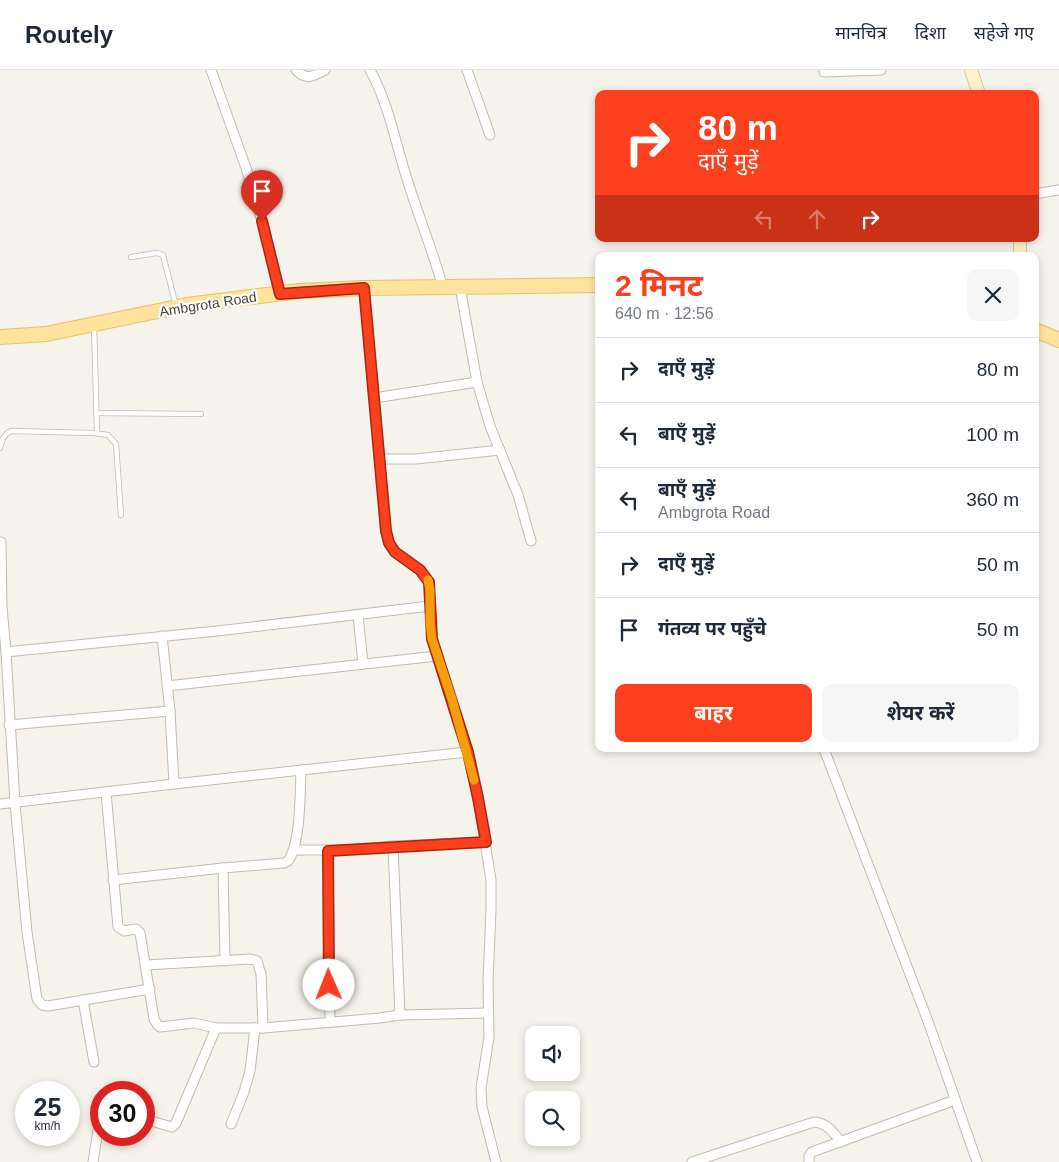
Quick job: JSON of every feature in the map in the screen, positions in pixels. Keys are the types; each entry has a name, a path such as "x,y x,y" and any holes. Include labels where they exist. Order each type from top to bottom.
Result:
{"main road":[{"name":"Ambgrota Road","path":"0,337 46,334 176,307 280,294 364,288 595,285"},
{"path":"1039,332 1059,340"}],"street":[{"path":"211,70 249,177 280,294"},
{"path":"296,70 307,77 325,70"},
{"path":"370,70 385,102 396,134 408,181 443,288"},
{"path":"467,70 490,135"},
{"path":"824,72 881,70"},
{"path":"971,70 978,90"},
{"path":"1039,193 1059,190"},
{"path":"460,287 477,382 490,426 518,495 531,540"},
{"path":"364,288 381,459 386,531 389,543 395,552 425,575 430,590 430,623 437,656 468,752 486,842 491,910 488,1037 481,1098 496,1162"},
{"path":"374,398 477,382"},
{"path":"381,459 416,459 500,450"},
{"path":"1,542 1,607 6,652 15,802 27,932 37,999 42,1005 48,1006 150,989"},
{"path":"6,652 430,606"},
{"path":"358,615 363,664"},
{"path":"162,636 170,711 174,784"},
{"path":"167,686 437,656"},
{"path":"9,725 170,711"},
{"path":"0,804 468,752"},
{"path":"825,752 929,1024 977,1162"},
{"path":"113,880 284,863 288,861 294,850 301,770"},
{"path":"106,792 118,927 124,931 139,930 154,1019 160,1027 194,1023 216,1028 259,1028 400,1015 488,1013"},
{"path":"294,850 328,851 486,842"},
{"path":"393,846 400,1015"},
{"path":"328,851 330,1022"},
{"path":"223,868 225,961"},
{"path":"146,965 251,959 260,966 259,1028 244,1092 231,1124"},
{"path":"82,1000 94,1062"},
{"path":"155,1123 172,1128 176,1123 216,1028"},
{"path":"809,1162 809,1156 812,1152 955,1100"},
{"path":"692,1162 814,1122 822,1122 828,1126 841,1142"},
{"path":"93,1162 96,1146"}],"lane":[{"path":"131,258 157,253 163,255 176,307"},
{"path":"94,324 97,433"},
{"path":"96,413 202,414"},
{"path":"0,448 6,433 11,431 97,433 108,435 116,444 121,515"}],"slow traffic":[{"path":"428,580 432,639 468,752 474,780"}],"route":[{"path":"262,221 280,294 299,291 364,288 386,531 389,543 395,552 420,570 429,582 432,639 468,752 486,842 328,851 329,985"}]}
